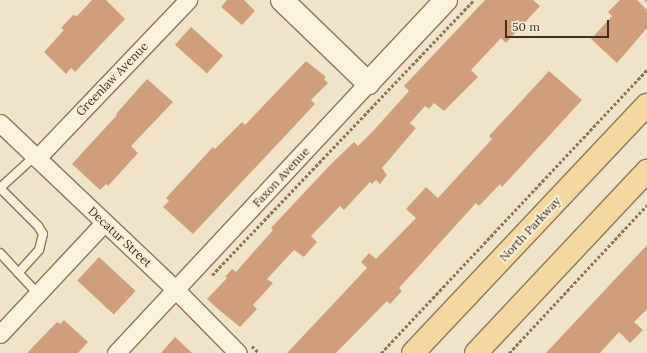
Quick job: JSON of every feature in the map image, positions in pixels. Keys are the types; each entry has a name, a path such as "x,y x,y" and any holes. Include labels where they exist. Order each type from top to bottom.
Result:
{"main road":[{"name":"North Parkway","path":"413,353 647,105"},
{"path":"476,353 647,170"}],"street":[{"name":"Greenlaw Avenue","path":"36,157 188,0"},
{"path":"282,0 368,83"},
{"name":"Faxon Avenue","path":"116,353 446,0"},
{"name":"Decatur Street","path":"0,123 176,290 238,353"},
{"path":"0,334 104,223"}],"lane":[{"path":"18,273 39,250 43,234 38,226 0,188 36,157"},
{"path":"0,253 38,294"}],"path":[{"path":"208,279 474,0"},
{"path":"381,353 647,70"},
{"path":"509,353 647,205"}],"building":[{"path":"92,0 106,0 125,19 75,72 71,68 66,74 44,52 64,30 61,28 73,15 77,16"},
{"path":"227,0 244,0 255,11 242,25 221,7"},
{"path":"485,0 533,0 540,6 506,43 501,38 471,70 478,77 444,111 434,103 429,109 425,106 410,123 416,128 382,168 387,175 380,184 376,180 372,184 370,182 344,210 340,206 311,236 317,242 304,257 294,250 267,279 273,283 253,305 257,309 240,327 207,299 227,278 225,277 232,269 236,272 273,230 271,228 330,165 354,142 358,146 374,130 409,91 404,86"},
{"path":"620,0 637,0 647,10 647,28 617,63 591,39 612,16 608,12"},
{"path":"191,27 223,56 207,74 175,45"},
{"path":"306,61 326,77 324,79 328,83 311,100 315,104 193,234 163,207 169,201 166,198 213,147 215,149 242,122 245,125"},
{"path":"549,71 582,100 502,187 500,184 479,206 476,203 399,288 402,291 390,304 387,301 336,353 287,353 367,268 361,262 369,253 376,259 416,218 406,209 426,187 438,198 492,139 489,136"},
{"path":"147,79 173,102 131,146 138,153 108,186 106,184 100,190 72,164 117,115 116,114"},
{"path":"647,245 647,309 634,322 643,330 630,343 619,332 600,353 546,353"},
{"path":"99,257 136,291 114,315 77,280"},
{"path":"64,320 88,342 78,353 27,353 57,322 60,324"},
{"path":"175,337 192,353 161,353"}]}
